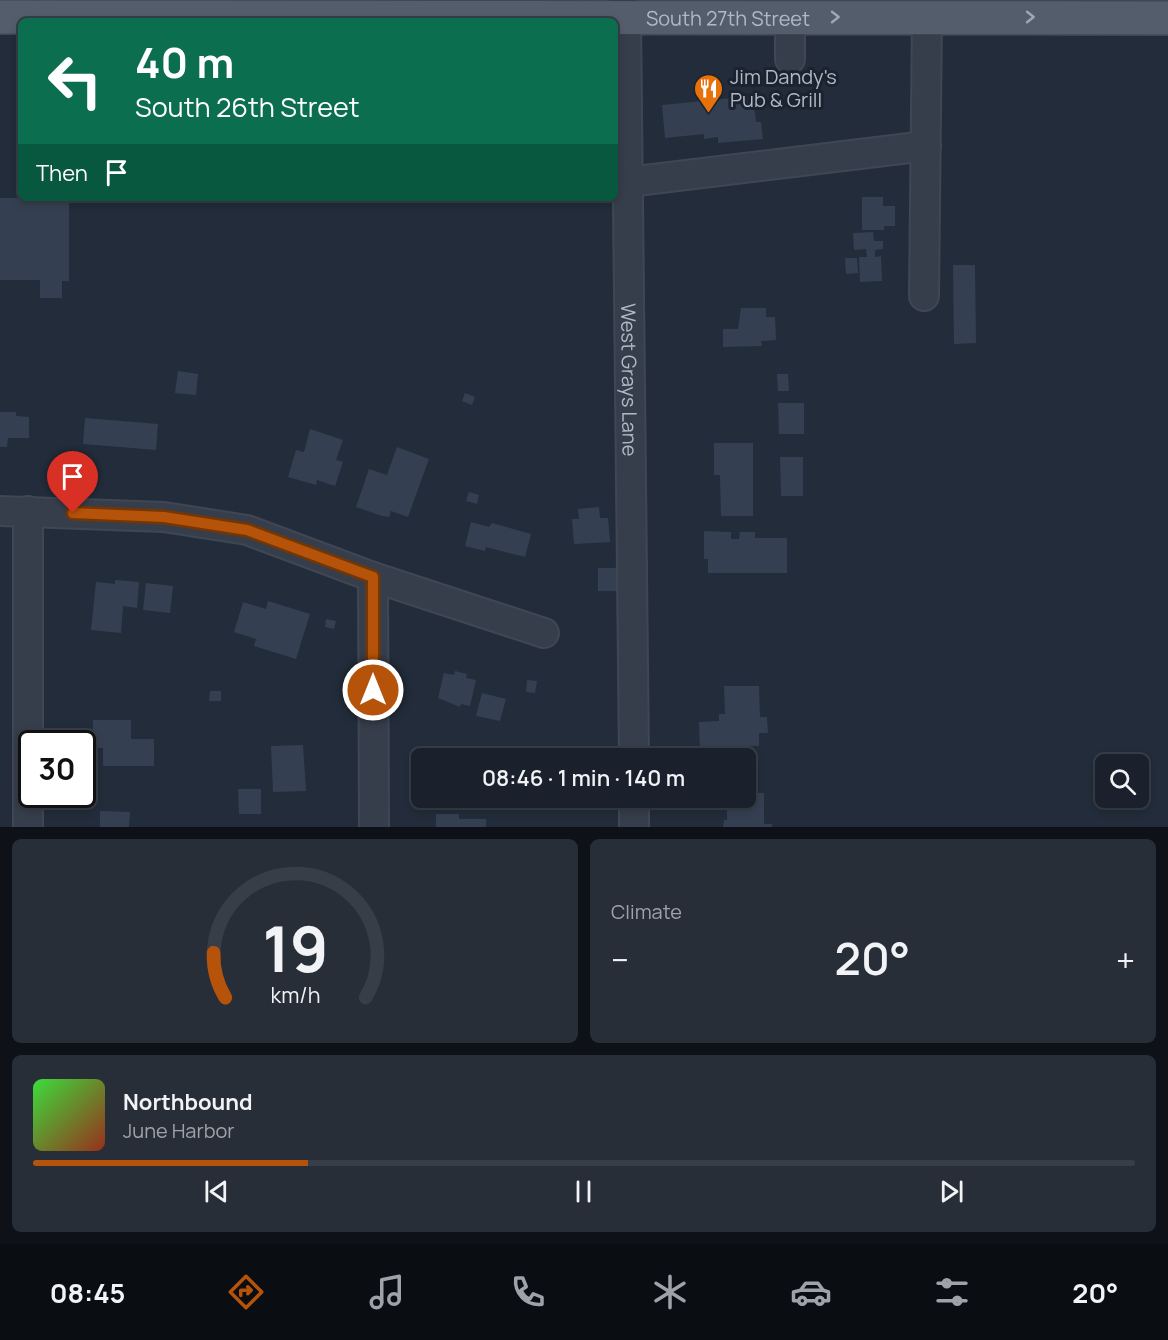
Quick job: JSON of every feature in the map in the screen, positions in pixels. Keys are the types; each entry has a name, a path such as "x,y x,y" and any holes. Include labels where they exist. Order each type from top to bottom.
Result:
{"main road":[{"name":"South 27th Street","path":"19,12 625,8 790,17 927,17 1066,9 1168,18"}],"street":[{"name":"West Grays Lane","path":"625,8 634,748"},
{"path":"790,17 790,59"},
{"path":"924,296 927,17"},
{"path":"628,182 926,146"},
{"path":"28,827 14,511 164,517 247,530 373,577 544,633"},
{"path":"373,577 374,827"},
{"path":"634,808 634,827"}],"building":[{"name":"Jim Dandy's Pub & Grill","path":"753,96 756,122 761,122 763,139 718,143 718,137 704,139 704,134 665,138 662,105"},
{"path":"18,186 18,201 69,201 69,281 62,281 62,298 40,298 40,280 0,280 0,198 17,198"},
{"path":"862,197 883,197 883,206 895,206 895,226 884,226 884,230 862,230"},
{"path":"873,232 874,241 883,241 883,249 875,250 875,257 881,256 882,281 860,282 859,257 867,257 866,249 854,250 853,233"},
{"path":"845,258 857,258 858,273 846,274"},
{"path":"953,265 975,265 976,343 954,344"},
{"path":"741,308 766,308 766,317 775,317 776,340 761,341 762,346 723,347 723,329 738,329"},
{"path":"178,371 198,374 196,395 175,393"},
{"path":"777,374 788,374 789,391 778,391"},
{"path":"465,393 475,397 472,405 462,401"},
{"path":"778,403 804,403 804,434 779,434"},
{"path":"0,412 16,412 16,416 29,417 29,438 8,438 7,447 0,447"},
{"path":"85,418 158,424 156,450 83,444"},
{"path":"310,429 343,440 336,460 343,462 335,486 317,480 316,485 288,477 296,450 304,452"},
{"path":"714,443 753,443 753,516 721,516 720,475 714,475"},
{"path":"397,447 429,459 408,517 391,511 389,517 382,516 356,507 369,469 387,475"},
{"path":"780,457 803,457 803,496 781,496"},
{"path":"469,492 479,495 477,504 466,501"},
{"path":"599,507 600,518 608,518 610,542 574,544 572,519 579,519 578,509"},
{"path":"471,522 489,527 492,523 531,534 525,557 486,547 485,551 465,546"},
{"path":"704,531 731,532 731,539 739,539 740,532 755,532 755,538 787,538 787,573 708,573 708,559 704,559"},
{"path":"598,568 619,568 619,591 598,591"},
{"path":"115,580 139,582 137,608 123,606 121,633 91,630 96,582 115,584"},
{"path":"146,583 173,586 170,613 143,610"},
{"path":"268,601 310,614 296,659 254,646 256,639 234,632 243,602 266,609"},
{"path":"326,619 336,621 334,629 325,627"},
{"path":"455,671 467,674 466,678 476,680 470,706 461,704 460,707 438,698 444,673 454,675"},
{"path":"527,680 537,681 535,693 526,692"},
{"path":"724,686 759,686 760,717 767,717 768,733 759,733 759,746 700,748 699,722 719,721 719,714 725,714"},
{"path":"210,691 221,691 221,701 209,701"},
{"path":"482,693 506,699 500,721 476,716"},
{"path":"93,720 131,720 131,739 154,739 154,766 103,766 103,748 96,748 96,730 93,730"},
{"path":"303,745 306,791 273,792 271,746"},
{"path":"238,789 261,789 261,814 239,814"},
{"path":"756,793 764,793 764,824 772,824 772,827 723,827 724,820 727,820 727,808 756,808"},
{"path":"100,811 130,812 129,827 100,827"},
{"path":"436,814 459,814 459,819 486,819 486,827 436,827"}],"place":[{"name":"Jim Dandy's Pub & Grill","path":"709,114"}],"route":[{"path":"73,513 164,517 247,530 373,577 373,690"}]}
